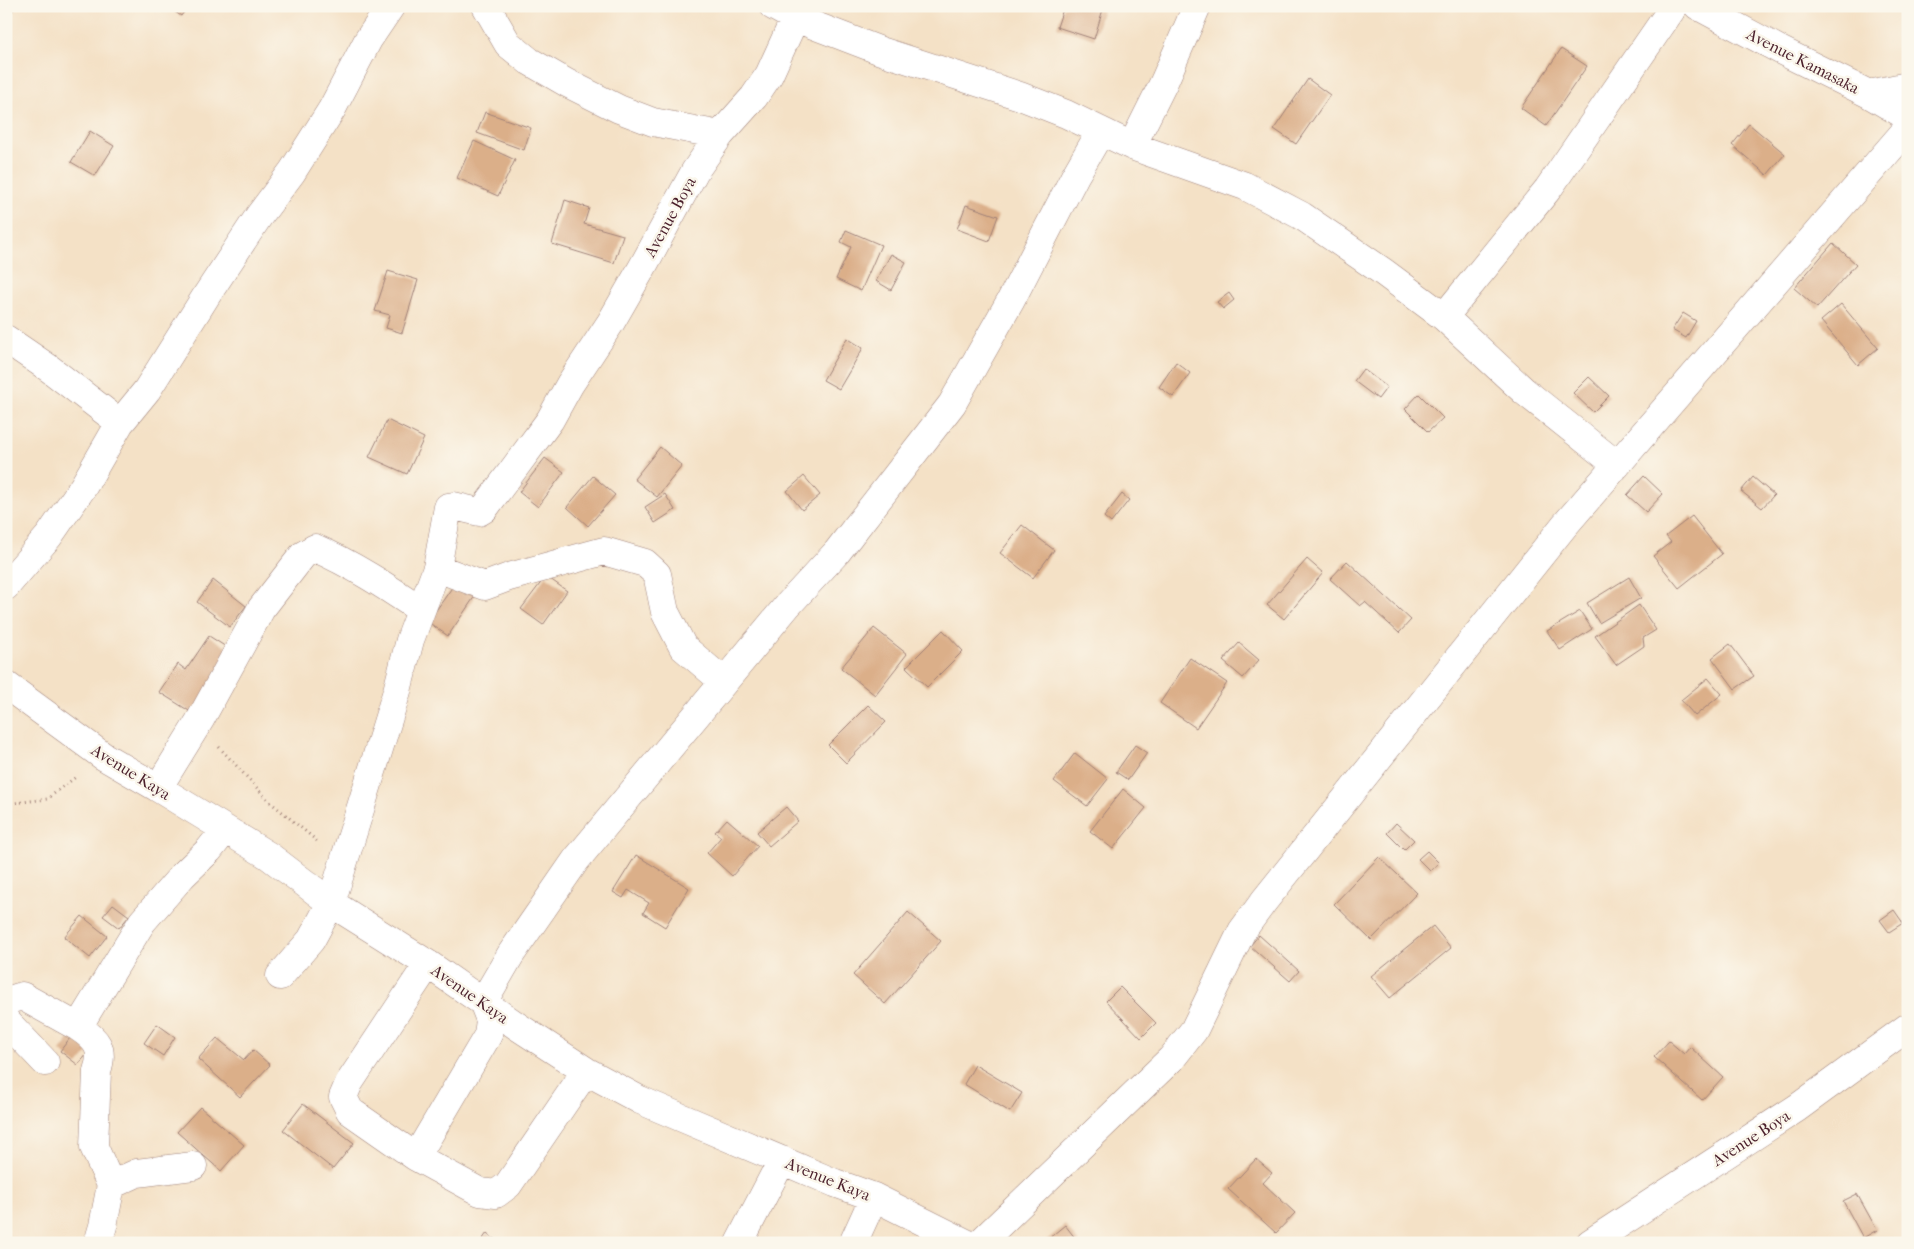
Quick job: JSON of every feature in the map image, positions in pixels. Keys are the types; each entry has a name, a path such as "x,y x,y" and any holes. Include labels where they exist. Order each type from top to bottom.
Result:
{"street":[{"path":"6,586 49,536 83,487 120,424 147,390 208,293 292,172 332,109 368,40 391,6"},
{"path":"486,6 508,44 529,61 567,83 618,109 653,122 720,135"},
{"path":"1132,146 1164,82 1197,6"},
{"path":"1444,317 1548,189 1674,6"},
{"name":"Avenue Kamasaka","path":"1698,6 1782,51 1869,94 1908,117"},
{"path":"784,12 881,51 1020,96 1066,114 1132,146 1245,186 1302,216 1382,271 1444,317 1524,391 1616,465"},
{"name":"Avenue Boya","path":"437,568 448,507 454,506 479,512 484,509 550,420 570,384 611,322 695,171 720,135 754,97 769,75 784,12"},
{"path":"1869,94 1908,86"},
{"path":"980,1243 1172,1058 1194,1030 1242,931 1264,901 1564,526 1908,128"},
{"path":"416,1157 488,1035 490,1020 483,1002 511,954 576,860 787,606 837,552 952,404 1011,300 1075,176 1101,131"},
{"path":"6,339 120,424"},
{"path":"158,788 200,720 260,610 303,555 315,548 385,585 421,610"},
{"path":"280,976 311,940 331,903 397,691 410,640 437,568 485,586 510,577 604,551 645,563 657,574 665,612 683,646 724,682"},
{"name":"Avenue Kaya","path":"6,685 103,756 269,856 331,903 428,964 454,984 586,1071 640,1100 874,1197 966,1243"},
{"path":"78,1027 142,922 182,876 209,850 225,830"},
{"path":"454,984 511,954"},
{"path":"428,964 348,1082 343,1097 350,1111 416,1157 480,1192 496,1194 508,1184 586,1071"},
{"path":"6,1001 22,996 93,1037 99,1049 100,1061 97,1071 94,1147 111,1185 98,1243"},
{"path":"6,1021 45,1062"},
{"name":"Avenue Boya","path":"1590,1243 1797,1108 1908,1027"},
{"path":"740,1243 782,1160"},
{"path":"111,1185 137,1173 192,1166"},
{"path":"853,1243 874,1197"}],"path":[{"path":"200,720 221,749 269,801 343,862"},
{"path":"6,804 47,799 103,756"}],"building":[{"path":"6,6 15,6 6,22"},
{"path":"167,6 188,6 181,16"},
{"path":"1064,6 1104,6 1094,39 1057,27"},
{"path":"1561,49 1587,66 1546,126 1521,108"},
{"path":"1308,79 1330,95 1296,144 1274,129"},
{"path":"485,112 531,128 524,150 477,133"},
{"path":"1749,124 1785,154 1767,175 1732,145"},
{"path":"90,131 114,146 95,176 71,162"},
{"path":"474,141 515,160 498,196 457,178"},
{"path":"565,200 589,208 584,224 623,235 614,263 552,244"},
{"path":"966,205 998,216 989,241 957,229"},
{"path":"846,230 881,245 861,291 836,279 851,247 841,242"},
{"path":"1833,243 1856,264 1817,308 1794,288"},
{"path":"891,254 906,262 891,290 876,281"},
{"path":"388,271 418,280 402,333 386,328 390,315 375,311"},
{"path":"1229,293 1234,300 1223,309 1217,302"},
{"path":"1841,304 1878,348 1858,365 1821,321"},
{"path":"1683,313 1696,321 1686,338 1672,330"},
{"path":"847,338 863,348 839,389 823,380"},
{"path":"1176,362 1190,373 1173,397 1159,387"},
{"path":"1363,369 1387,387 1378,399 1354,381"},
{"path":"1589,377 1609,396 1593,412 1573,393"},
{"path":"1419,394 1443,418 1428,432 1405,409"},
{"path":"387,420 424,438 407,474 369,457"},
{"path":"660,447 682,466 657,497 634,479"},
{"path":"545,458 564,472 538,507 519,492"},
{"path":"593,476 615,495 588,526 567,507"},
{"path":"804,476 820,495 802,510 787,491"},
{"path":"1644,476 1663,494 1646,512 1627,495"},
{"path":"1753,477 1774,495 1762,508 1741,491"},
{"path":"665,494 675,510 655,523 645,507"},
{"path":"1122,494 1129,500 1111,523 1104,517"},
{"path":"1692,516 1722,554 1679,588 1653,556 1671,542 1666,536"},
{"path":"1022,525 1054,550 1033,578 1000,553"},
{"path":"1307,559 1323,573 1284,619 1267,605"},
{"path":"1347,561 1411,620 1399,633 1365,602 1360,606 1330,579"},
{"path":"546,576 567,591 543,625 521,609"},
{"path":"1629,577 1641,598 1599,623 1587,603"},
{"path":"458,579 477,593 448,636 428,622"},
{"path":"213,580 246,606 230,627 197,602"},
{"path":"1639,605 1656,630 1643,638 1644,646 1616,665 1595,636"},
{"path":"1580,611 1592,629 1560,650 1547,631"},
{"path":"874,628 907,654 875,695 841,668"},
{"path":"943,630 963,651 927,687 906,667"},
{"path":"209,636 234,652 194,714 159,692 178,664 186,670"},
{"path":"1239,643 1259,660 1243,678 1223,661"},
{"path":"1730,644 1754,676 1735,689 1712,658"},
{"path":"1190,658 1227,683 1196,728 1160,703"},
{"path":"1708,678 1722,694 1695,716 1681,700"},
{"path":"868,705 886,722 846,763 828,745"},
{"path":"1135,745 1147,753 1128,780 1116,772"},
{"path":"1075,753 1108,779 1087,806 1054,781"},
{"path":"1123,789 1146,808 1113,849 1090,831"},
{"path":"786,807 798,821 769,846 757,832"},
{"path":"727,819 758,846 732,876 707,853 721,837 715,832"},
{"path":"1396,823 1414,840 1404,850 1387,833"},
{"path":"1427,851 1439,863 1430,871 1418,859"},
{"path":"636,855 689,888 665,927 643,913 649,903 628,890 623,898 613,892"},
{"path":"1379,857 1417,893 1371,940 1334,904"},
{"path":"113,904 129,916 119,928 103,916"},
{"path":"1894,910 1903,923 1889,932 1880,920"},
{"path":"908,912 941,941 885,1004 853,975"},
{"path":"82,916 107,936 90,958 64,937"},
{"path":"1433,926 1451,948 1390,998 1371,976"},
{"path":"1259,935 1299,971 1290,981 1250,946"},
{"path":"1120,987 1156,1023 1141,1038 1106,1001"},
{"path":"157,1024 175,1037 163,1056 144,1043"},
{"path":"73,1034 92,1048 78,1065 60,1051"},
{"path":"217,1038 244,1060 253,1050 270,1065 240,1097 198,1059"},
{"path":"1669,1041 1684,1054 1690,1047 1723,1077 1702,1100 1654,1057"},
{"path":"975,1065 1022,1093 1010,1112 964,1084"},
{"path":"303,1104 354,1143 333,1169 283,1130"},
{"path":"200,1107 244,1145 221,1171 177,1132"},
{"path":"1256,1159 1272,1173 1263,1183 1295,1213 1276,1233 1228,1189"},
{"path":"1857,1194 1877,1230 1863,1238 1843,1201"},
{"path":"1065,1225 1079,1243 1043,1243"},
{"path":"487,1233 499,1243 480,1243"}]}
